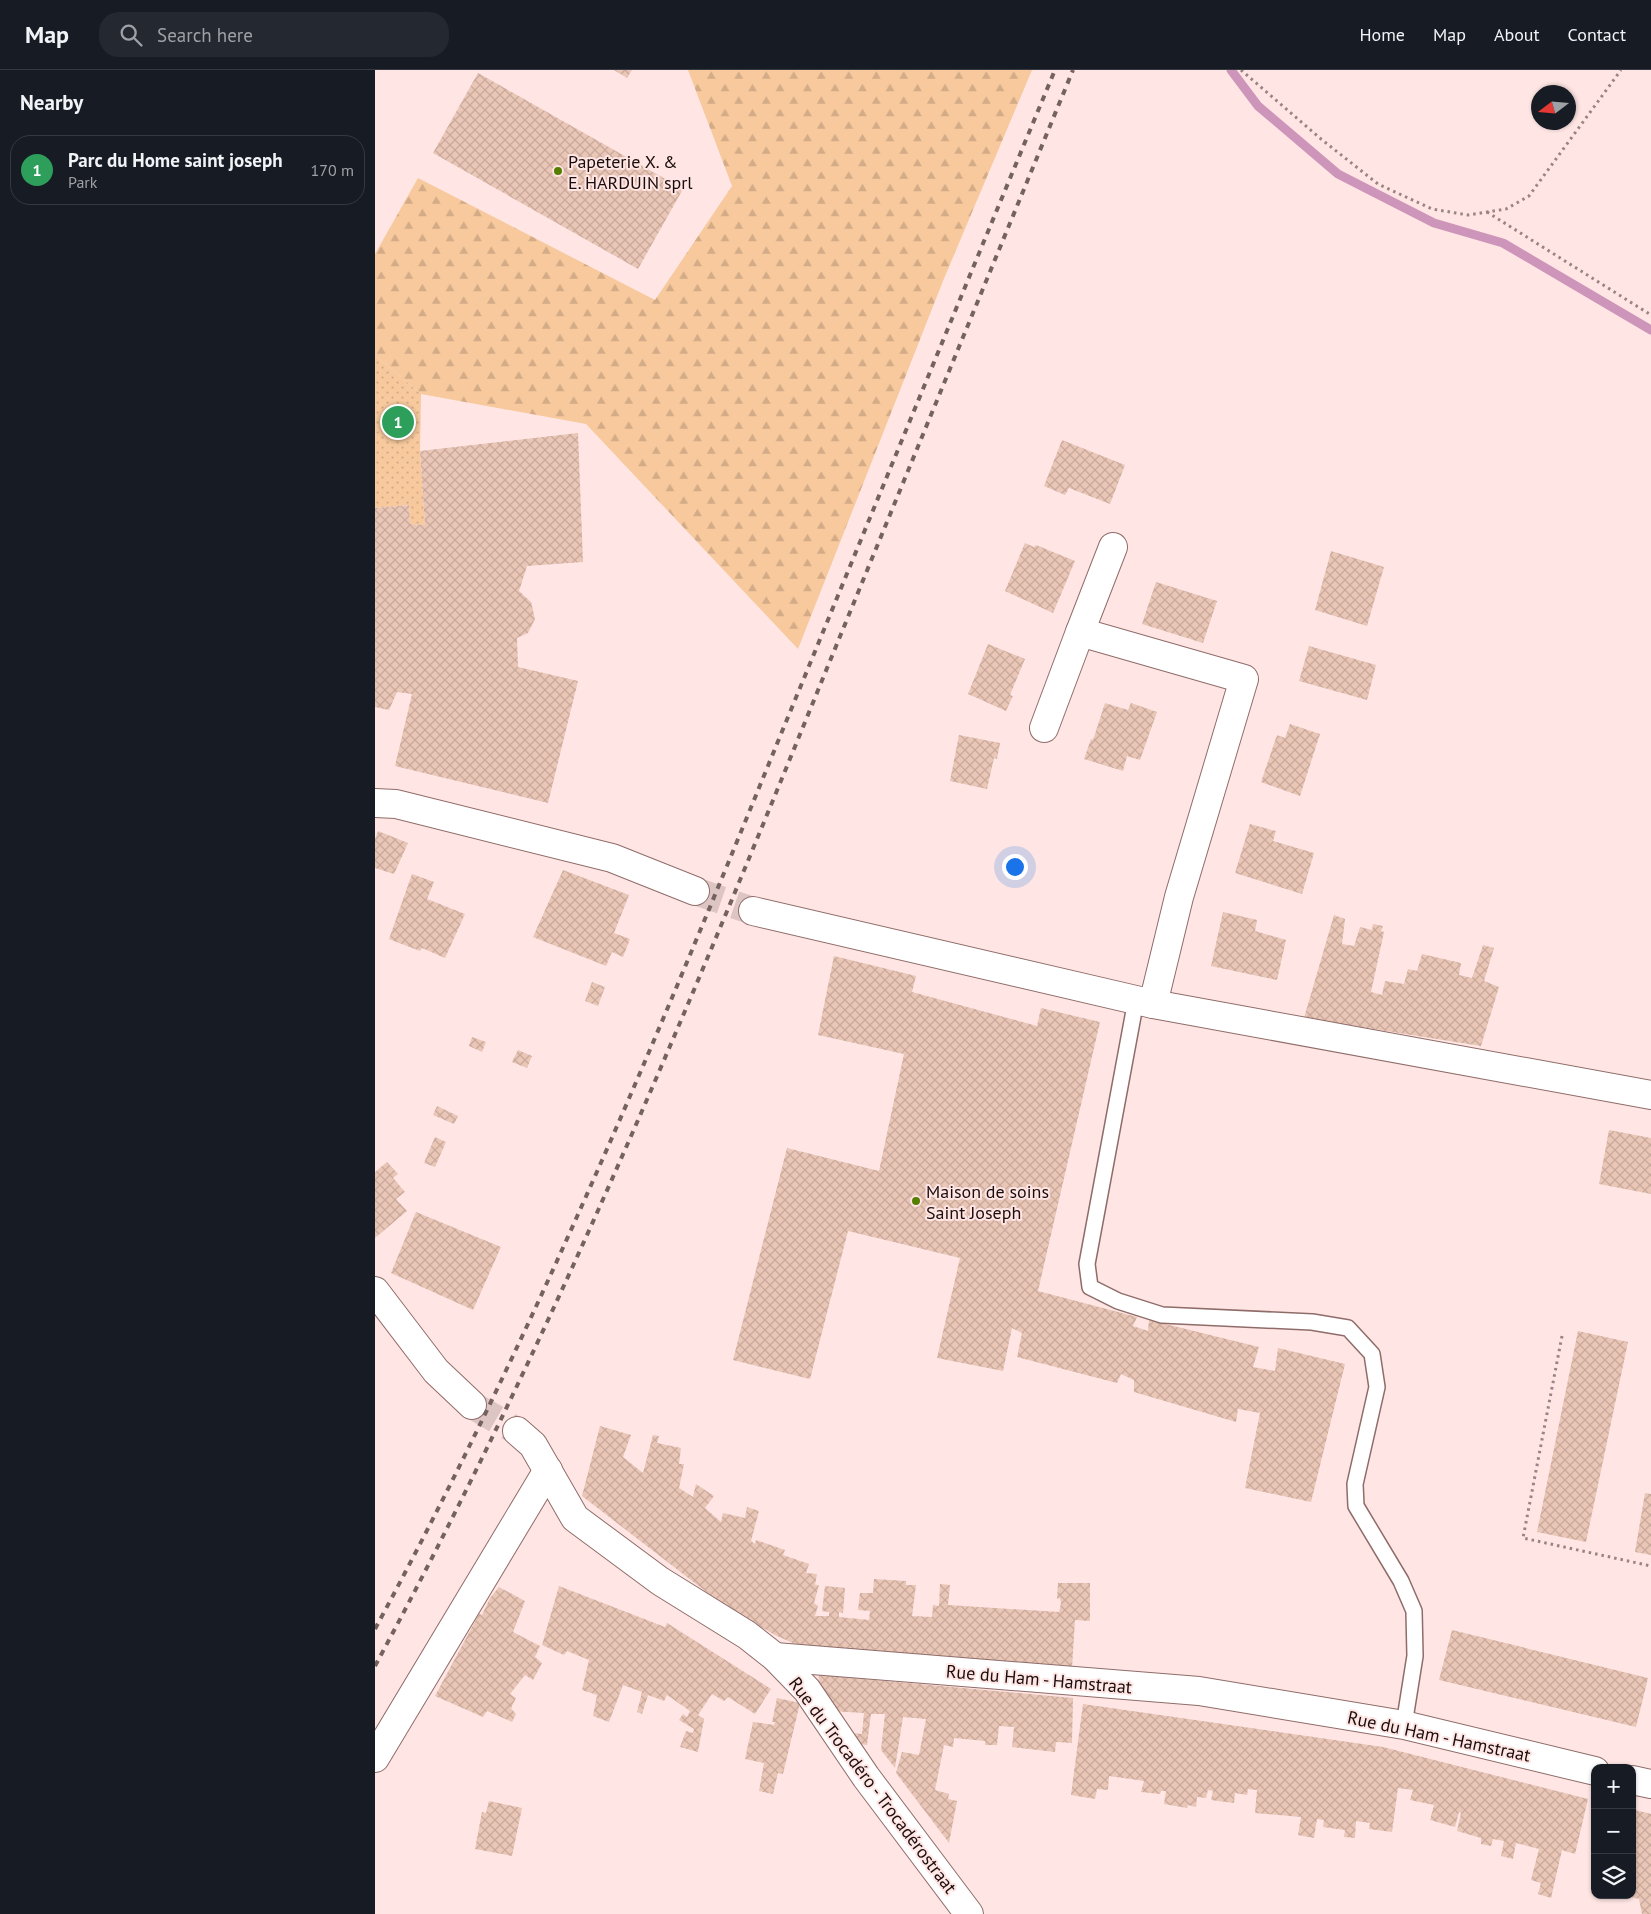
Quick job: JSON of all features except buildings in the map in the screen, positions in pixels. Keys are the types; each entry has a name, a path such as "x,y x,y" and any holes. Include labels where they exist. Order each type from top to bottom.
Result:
{"street":[{"path":"1044,728 1113,547"},
{"path":"1079,632 1243,679 1179,897 1145,1002"},
{"path":"375,802 396,804 612,858 695,891"},
{"path":"753,911 1145,1002 1651,1095"},
{"path":"375,1291 436,1372 472,1405"},
{"path":"517,1431 533,1445 575,1518 660,1581 747,1635 775,1657"},
{"path":"375,1758 548,1470"},
{"name":"Rue du Ham - Hamstraat","path":"775,1657 1199,1691 1404,1725 1591,1770"},
{"name":"Rue du Trocadéro - Trocadérostraat","path":"775,1657 807,1690 866,1778 969,1914"},
{"path":"1636,1781 1651,1784"}],"lane":[{"path":"1145,1002 1087,1264 1091,1287 1118,1301 1162,1315 1312,1322 1348,1328 1372,1354 1377,1387 1355,1484 1356,1506 1401,1581 1414,1611 1415,1656 1404,1725"}],"path":[{"path":"1241,70 1377,184 1432,209 1468,215 1506,209 1529,196 1621,70"},
{"path":"1487,212 1651,315"},
{"path":"1561,1336 1523,1538 1651,1566"}],"green space":[{"path":"688,70 1032,70 943,281 798,649 586,424 421,394 375,355 375,254 418,178 655,300 732,186"},
{"path":"375,355 421,394 420,451 425,525 410,524 409,505 375,508"}],"waterway":[{"path":"1231,70 1258,106 1338,174 1434,223 1503,243 1651,330"}],"tunnel":[{"path":"695,891 753,911"},
{"path":"472,1405 517,1431"}],"railway":[{"path":"375,1629 487,1410 590,1187 639,1075 1055,70"},
{"path":"375,1666 499,1424 613,1178 772,804 1073,70"}],"place":[{"name":"Papeterie X. & E. HARDUIN sprl","path":"558,171"},
{"name":"Parc du Home saint joseph","path":"398,422"},
{"name":"Maison de soins Saint Joseph","path":"916,1201"}]}
